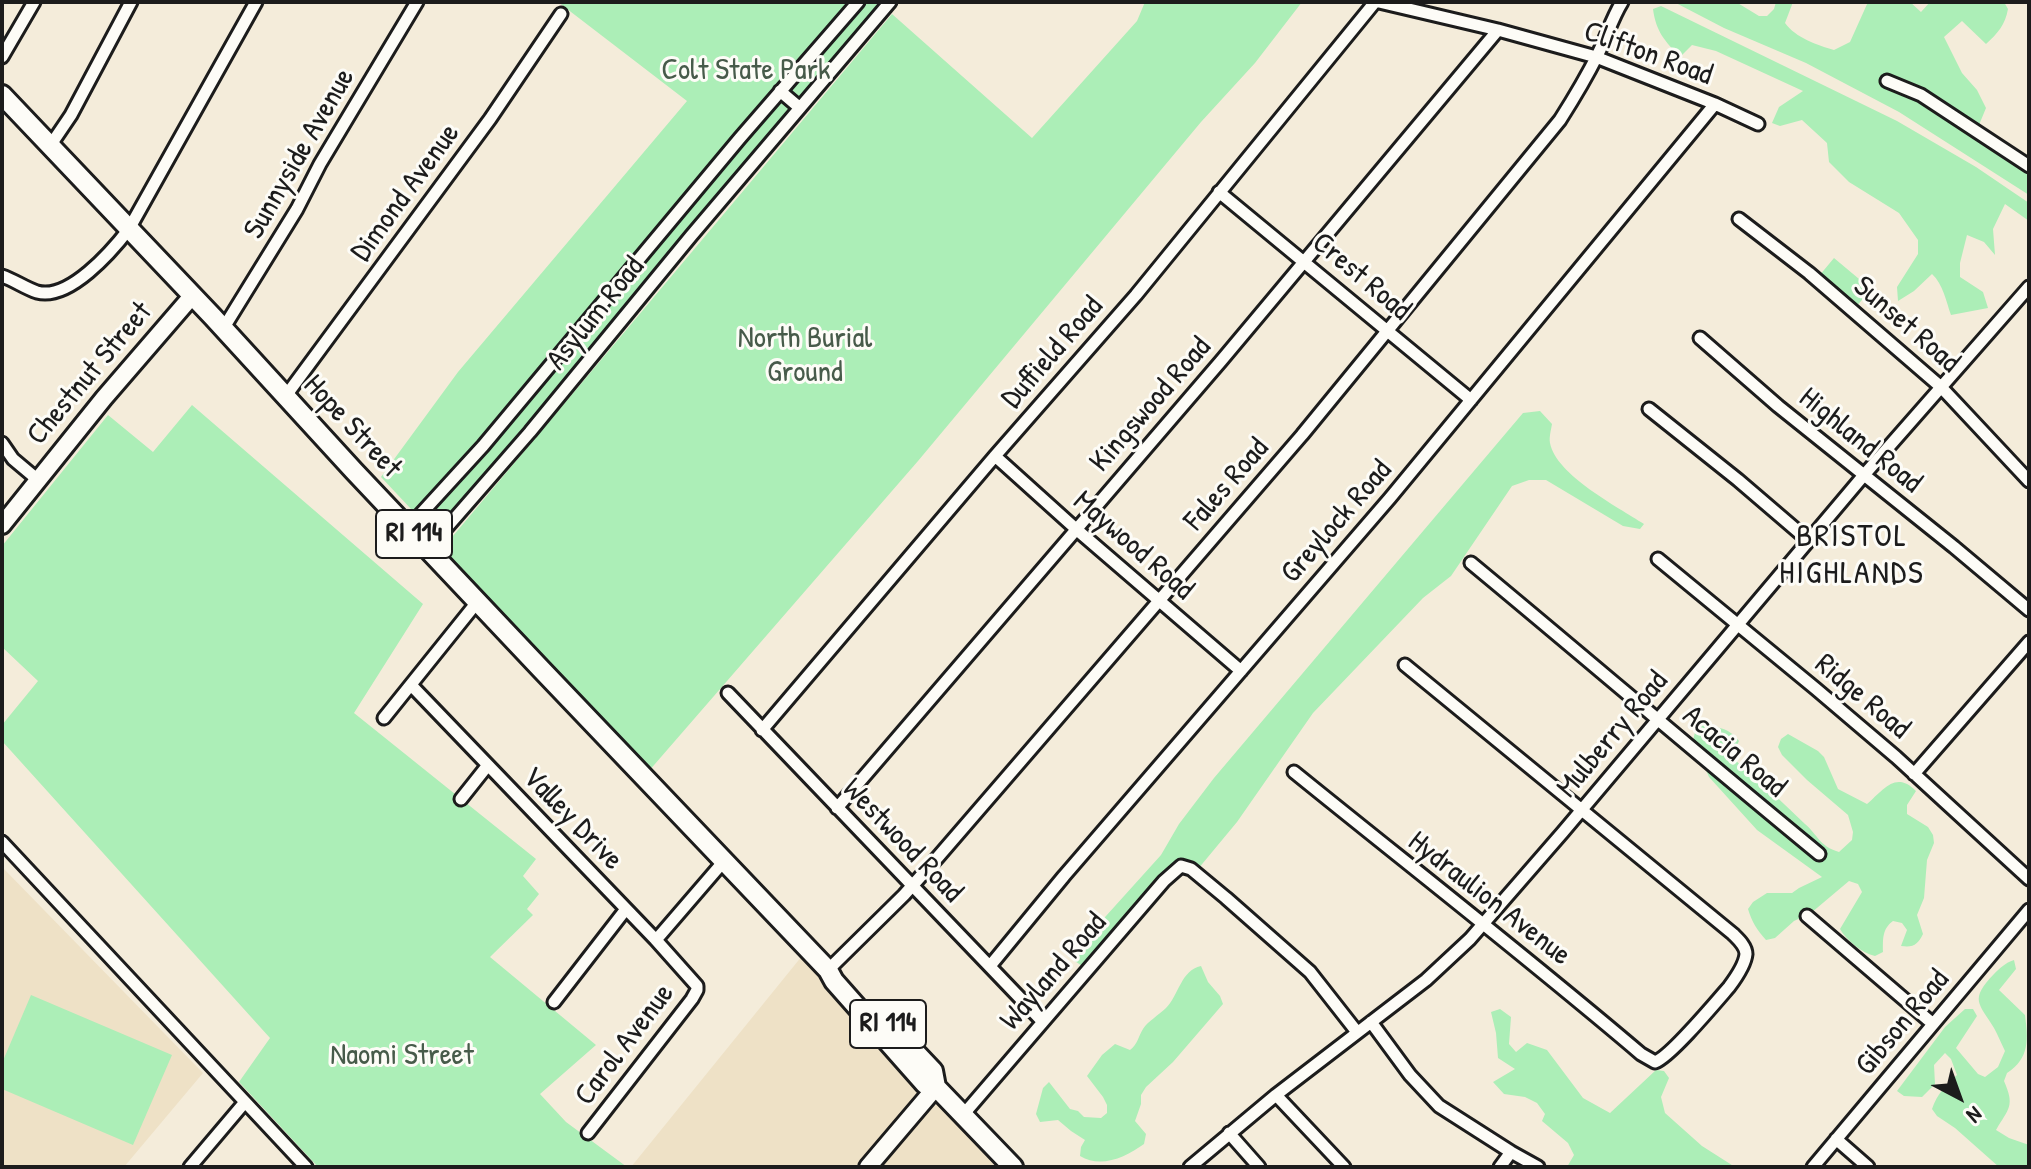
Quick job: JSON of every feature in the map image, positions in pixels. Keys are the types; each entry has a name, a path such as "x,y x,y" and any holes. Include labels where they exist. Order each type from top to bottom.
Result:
{"main road":[{"name":"Hope Street","path":"2,95 724,861 828,970 840,974 933,1071 936,1087 1013,1167"}],"street":[{"path":"2,57 34,2"},
{"path":"50,146 71,115 131,2"},
{"path":"2,276 40,293 60,290 73,285 114,249 129,229 256,2"},
{"name":"Sunnyside Avenue","path":"223,329 297,209 320,164 417,2"},
{"name":"Asylum Road","path":"408,528 483,446 858,2"},
{"name":"Asylum Road","path":"428,549 530,432 689,238 890,2"},
{"name":"Clifton Road","path":"1377,2 1596,57 1758,124"},
{"name":"Duffield Road","path":"762,730 1136,295 1377,2"},
{"name":"Fales Road","path":"828,970 912,885 1302,435 1388,331 1551,132 1576,95 1622,2"},
{"name":"Dimond Avenue","path":"285,397 490,119 561,14"},
{"name":"Kingswood Road","path":"837,808 1305,261 1498,30"},
{"path":"1887,81 1921,95 2029,166"},
{"path":"780,91 800,108"},
{"name":"Greylock Road","path":"990,966 1390,498 1715,104"},
{"name":"Crest Road","path":"1219,192 1471,400"},
{"name":"Sunset Road","path":"1739,219 1809,273 1941,387 2029,481"},
{"name":"Mulberry Road","path":"1190,1167 1276,1095 1449,961 1582,810 1808,540 2029,287"},
{"name":"Chestnut Street","path":"2,525 104,398 192,296"},
{"name":"Highland Road","path":"1700,338 1778,406 2029,610"},
{"path":"1649,409 1808,540"},
{"path":"2,443 13,459 38,480"},
{"name":"Maywood Road","path":"995,456 1241,671"},
{"name":"Ridge Road","path":"1658,559 1816,689 2029,879"},
{"name":"Acacia Road","path":"1471,563 1819,854"},
{"path":"384,718 478,601"},
{"path":"1914,774 2029,642"},
{"path":"1405,665 1582,810"},
{"name":"Valley Drive","path":"412,686 697,986"},
{"name":"Westwood Road","path":"728,693 1042,1021"},
{"path":"461,799 488,765"},
{"name":"Hydraulion Avenue","path":"1294,772 1641,1054 1659,1061 1730,986 1746,953 1733,934 1582,810"},
{"path":"2,842 306,1167"},
{"path":"656,940 724,861"},
{"name":"Wayland Road","path":"963,1115 1164,881 1177,868 1184,866 1226,898 1310,972 1357,1032"},
{"path":"554,1002 626,909"},
{"name":"Gibson Road","path":"1813,1167 2029,910"},
{"path":"1807,916 1933,1024"},
{"name":"Carol Avenue","path":"588,1133 692,999 697,986"},
{"path":"1371,1022 1410,1075 1439,1106 1538,1167"},
{"path":"868,1167 936,1087"},
{"path":"1276,1095 1344,1167"},
{"path":"190,1167 245,1102"},
{"path":"1229,1133 1259,1167"},
{"path":"1836,1139 1868,1167"},
{"path":"1500,1167 1511,1152"}],"shaded area":[{"path":"4,869 203,1073 124,1167 2,1167"},
{"path":"802,956 918,1084 1001,1167 631,1167"}],"green space":[{"name":"Colt State Park","path":"558,2 891,2 691,236 442,542 381,477 458,372 687,101"},
{"name":"North Burial Ground","path":"1145,2 1302,2 1255,63 1201,122 918,461 648,772 442,549 892,14 1032,138 1137,21"},
{"path":"1674,2 1736,2 1759,16 1767,16 1776,2 1793,2 1785,23 1801,37 1834,50 1850,42 1868,2 1910,2 1921,12 1930,2 2004,2 2008,9 2005,20 1986,44 1962,21 1944,37 1962,73 1977,90 1986,108 1974,137 2029,171 2029,195 1899,112 1806,63 1724,28"},
{"path":"1661,6 1897,121 1976,167 2029,203 2029,221 2005,204 1993,229 1995,255 1984,242 1967,235 1960,277 1983,292 1988,308 1951,315 1942,288 1932,274 1898,301 1897,287 1918,254 1918,240 1899,213 1849,182 1829,162 1827,143 1802,120 1780,126 1772,123 1779,107 1803,91 1716,51 1692,45 1680,57 1656,24 1653,9"},
{"path":"1834,258 1871,289 1856,307 1819,276"},
{"name":"Naomi Street","path":"192,405 423,604 354,713 536,859 523,876 539,894 527,909 533,915 490,957 596,1045 540,1094 566,1122 627,1167 318,1167 239,1082 270,1038 2,741 2,725 38,681 2,647 2,546 108,415 153,452"},
{"path":"1540,411 1552,424 1550,443 1564,467 1590,489 1644,524 1640,529 1623,526 1546,480 1529,480 1512,486 1451,576 1423,598 1313,713 1237,822 1198,869 1180,860 1085,968 1069,957 1161,855 1179,824 1214,778 1523,413"},
{"path":"1700,725 1722,728 1735,736 1739,741 1735,749 1725,749 1729,754 1832,850 1839,852 1852,840 1848,815 1782,755 1778,747 1781,739 1788,734 1824,757 1838,789 1867,804 1884,788 1896,782 1909,785 1916,791 1907,805 1907,814 1928,827 1934,843 1927,860 1924,898 1917,915 1923,934 1917,943 1901,946 1907,930 1902,923 1893,921 1885,931 1883,952 1875,956 1851,942 1840,929 1862,892 1858,884 1849,881 1811,913 1794,921 1775,938 1766,940 1755,926 1748,909 1753,902 1767,893 1792,893 1822,877 1757,830 1709,777 1693,741"},
{"path":"2014,960 2016,969 1999,990 2025,1015 2027,1040 2024,1054 2004,1081 2010,1102 1996,1130 2029,1145 2029,1167 1999,1167 1932,1109 1942,1090 1957,1075 1945,1053 1934,1065 1935,1084 1922,1097 1904,1096 1897,1091 1945,1027 1965,1009 1973,1009 1977,1016 1956,1048 1978,1074 1985,1077 1998,1067 2005,1051 1981,1007 1979,996 1994,974"},
{"path":"1201,966 1223,1004 1141,1095 1135,1121 1146,1134 1144,1144 1113,1160 1096,1161 1080,1156 1085,1140 1058,1120 1040,1122 1036,1114 1043,1088 1049,1082 1070,1109 1084,1117 1101,1118 1107,1113 1107,1105 1087,1076 1102,1055 1115,1044 1130,1050 1133,1048 1145,1026 1166,1008 1189,972"},
{"path":"31,995 172,1055 133,1145 2,1089 2,1063"},
{"path":"1500,1009 1511,1017 1509,1044 1516,1052 1527,1043 1547,1050 1583,1098 1610,1113 1656,1070 1664,1071 1669,1078 1661,1097 1665,1113 1702,1146 1735,1167 1567,1167 1574,1155 1568,1143 1542,1121 1545,1114 1537,1103 1525,1097 1504,1094 1493,1082 1515,1069 1498,1058 1491,1012"}],"district":[{"name":"BRISTOL HIGHLANDS","path":"1852,556"}]}
